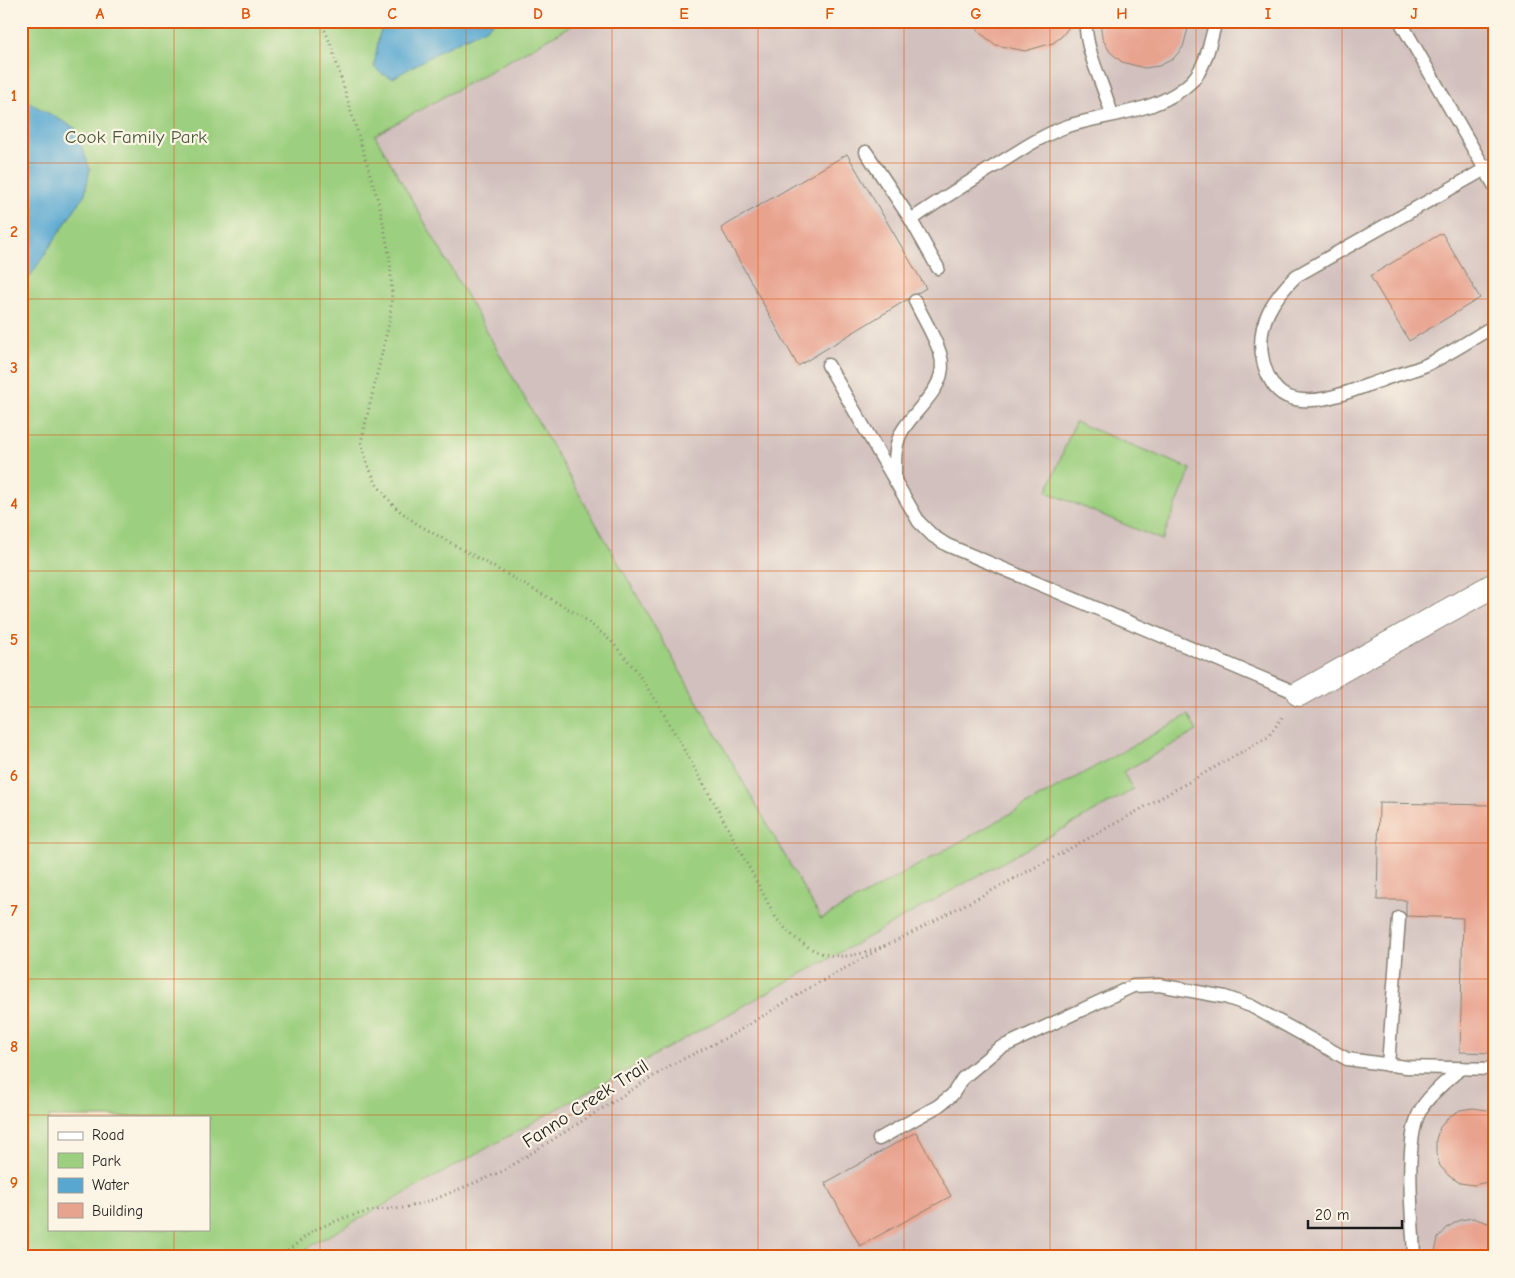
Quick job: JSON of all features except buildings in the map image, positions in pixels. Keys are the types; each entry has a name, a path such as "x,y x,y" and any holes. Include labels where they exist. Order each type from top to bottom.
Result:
{"street":[{"path":"1299,694 1494,585"}],"lane":[{"path":"910,220 1028,145 1068,126 1139,110 1191,82 1202,67 1216,21"},
{"path":"1400,21 1489,167 1494,185"},
{"path":"1086,30 1088,49 1104,86 1112,115"},
{"path":"866,152 910,220 938,268"},
{"path":"1489,167 1296,276 1281,291 1270,306 1263,323 1260,343 1263,362 1272,383 1286,396 1308,400 1332,397 1426,365 1494,326"},
{"path":"895,480 896,448 901,433 936,388 942,371 940,354 915,301"},
{"path":"828,365 919,522 933,536 947,544 1299,694"},
{"path":"1388,1065 1399,918"},
{"path":"879,1139 938,1106 952,1095 963,1078 998,1049 1133,986 1159,985 1225,997 1251,1006 1316,1044 1347,1059 1388,1065 1494,1068"},
{"path":"1414,1257 1411,1142 1416,1119 1423,1105 1461,1068"}],"path":[{"path":"321,21 331,45 380,208 390,259 392,293 390,319 361,442 367,463 377,485 395,507 417,524 581,616 612,641 635,669 658,704 716,804 776,918 788,932 805,946 836,956 861,952 894,941 1051,860 1268,737 1299,694"},
{"name":"Fanno Creek Trail","path":"280,1257 314,1230 346,1217 376,1210 404,1208 436,1199 503,1171 671,1064 730,1036 802,992 894,941"}],"shaded area":[{"path":"580,21 1494,21 1494,1257 312,1257 307,1249 1133,790 1122,772 1188,715 821,919 375,135"}],"green space":[{"name":"Cook Family Park","path":"21,21 580,21 375,135 821,919 1188,715 1197,731 1123,772 1133,790 307,1248 312,1257 21,1257"},
{"path":"1075,422 1191,469 1162,540 1047,492"}],"water":[{"path":"386,21 495,21 485,29 445,48 393,78 382,74 374,67 379,35"},
{"path":"21,98 75,128 90,169 85,194 21,290"}]}
